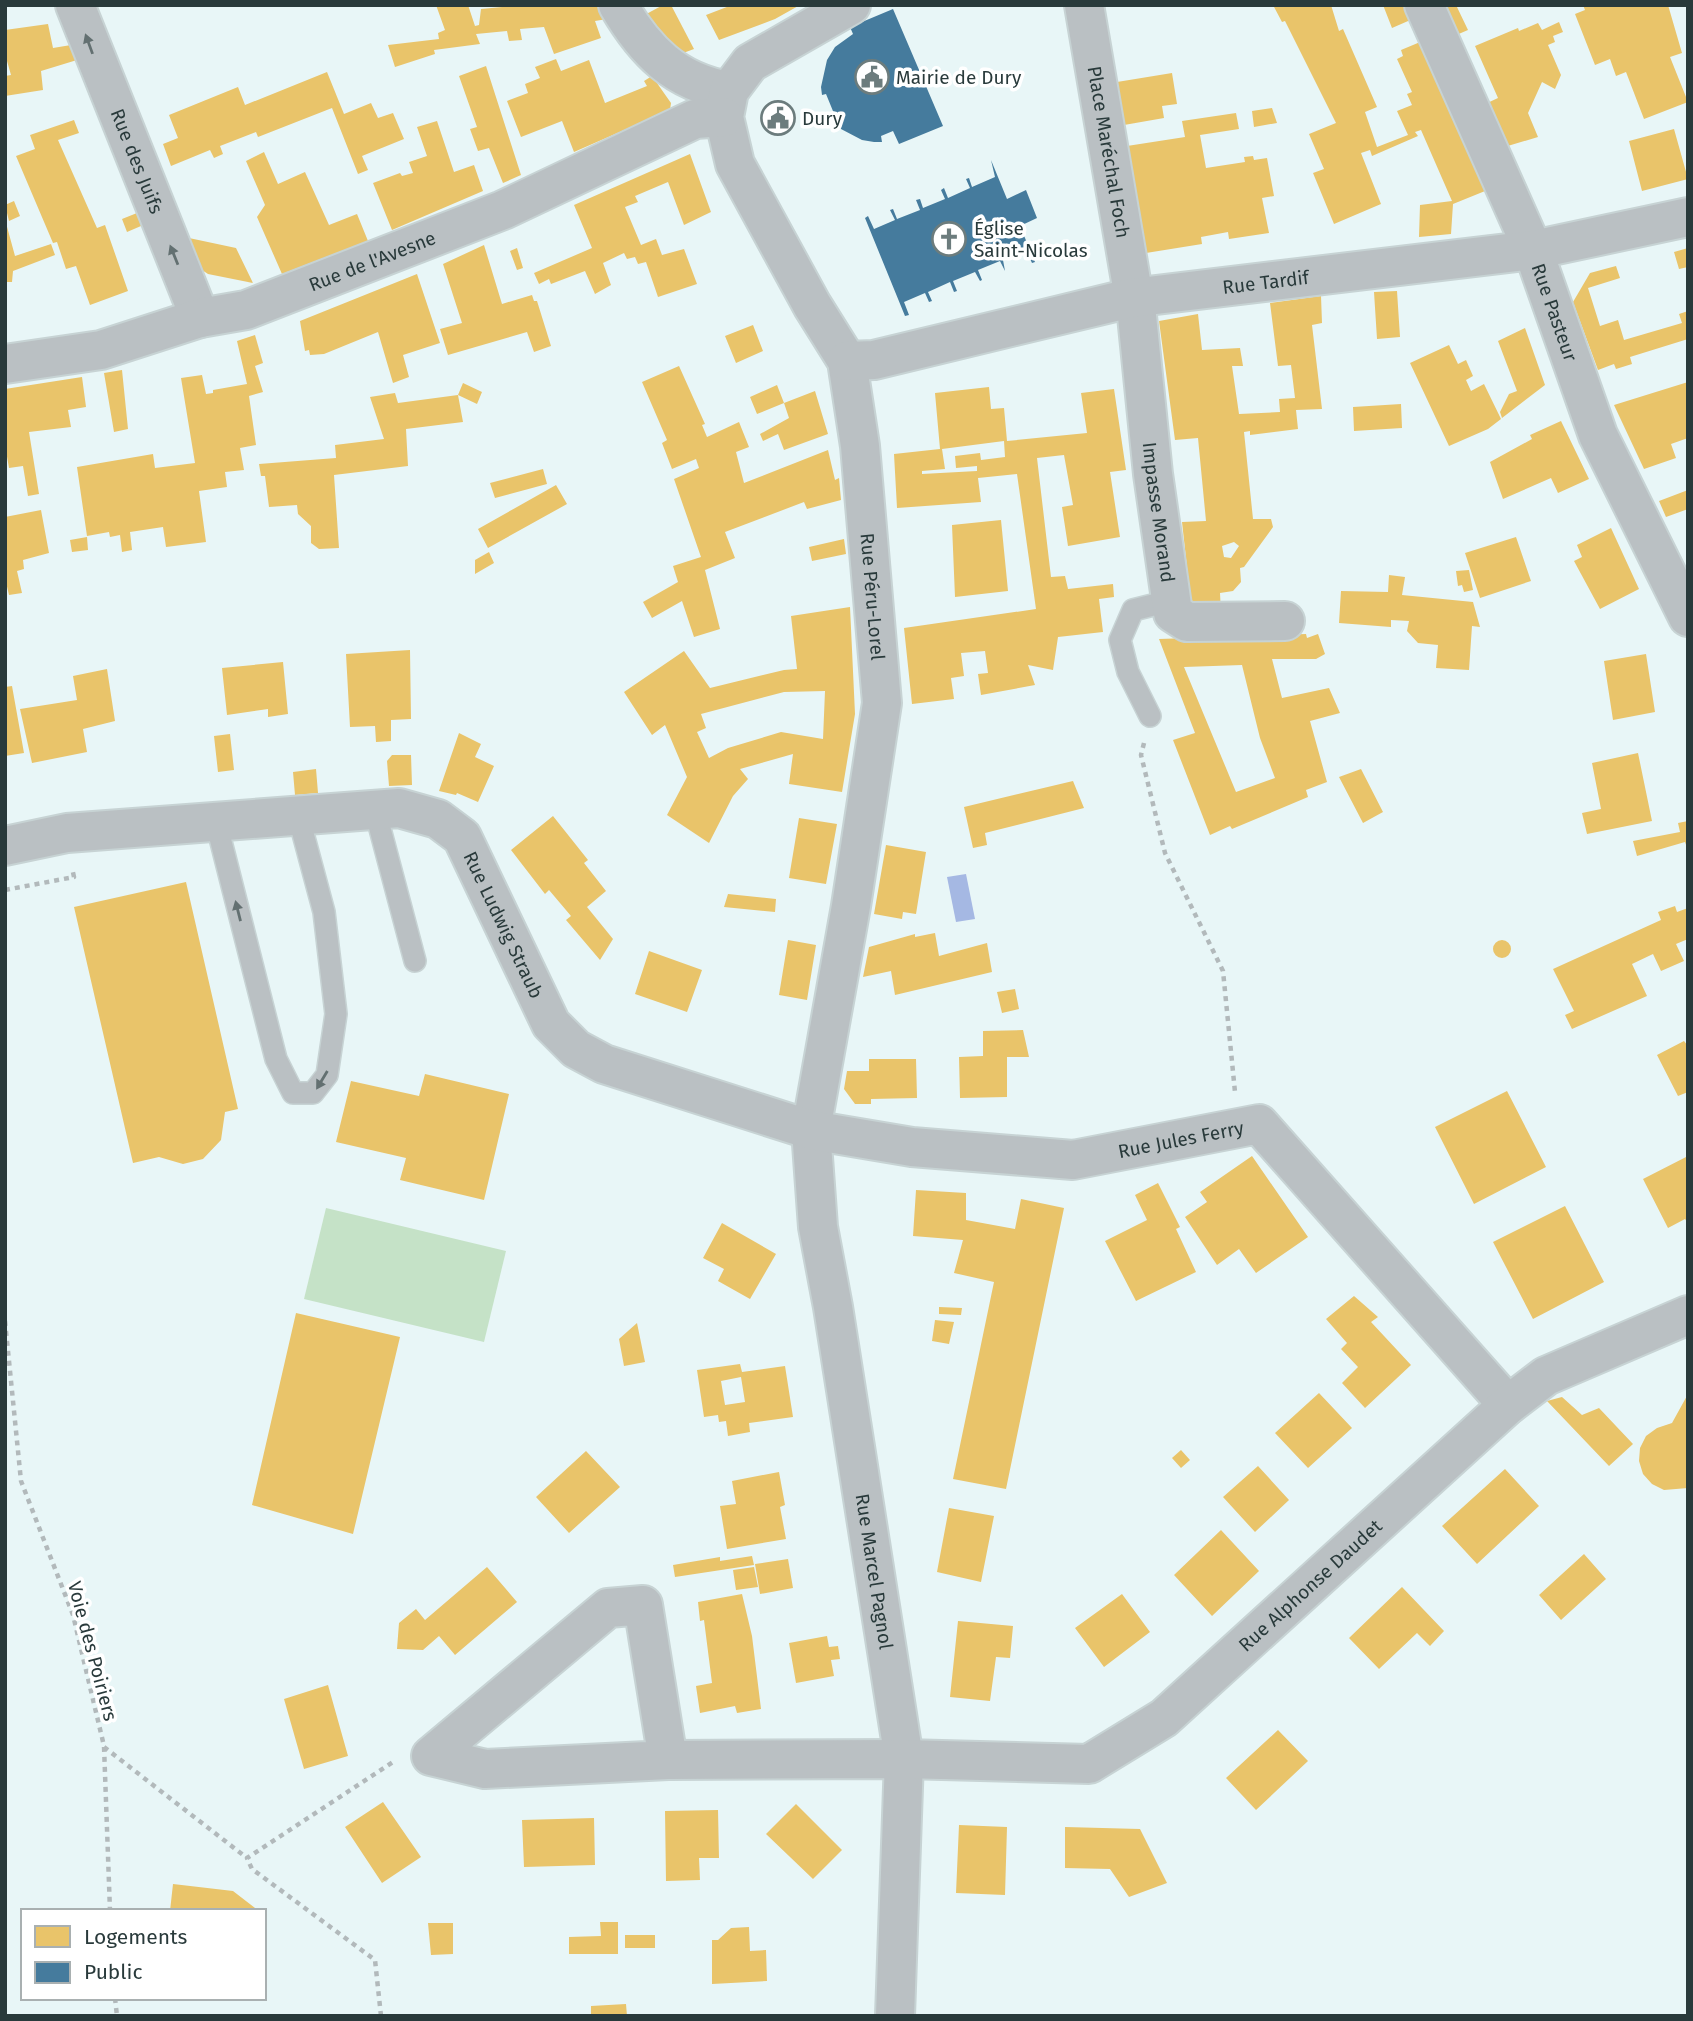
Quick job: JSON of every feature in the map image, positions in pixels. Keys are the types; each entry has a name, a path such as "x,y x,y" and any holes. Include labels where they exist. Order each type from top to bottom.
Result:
{"street":[{"name":"Rue des Juifs","path":"75,5 200,318"},
{"path":"618,5 629,23 667,68 707,87 726,104 750,63 851,5"},
{"name":"Place Maréchal Foch","path":"1084,5 1131,298"},
{"name":"Rue Pasteur","path":"1424,5 1533,250 1598,435 1688,617"},
{"name":"Rue de l'Avesne","path":"5,364 101,349 200,318 259,305 503,210 726,104"},
{"name":"Rue Péru-Lorel","path":"726,104 735,164 812,305 847,361 860,446 882,703 851,906 811,1130"},
{"name":"Rue Tardif","path":"847,361 874,360 1131,298 1533,250 1688,217"},
{"name":"Impasse Morand","path":"1131,298 1137,316 1169,601 1173,613 1187,622 1285,621"},
{"name":"Rue Ludwig Straub","path":"5,846 67,833 399,808 438,818 462,837 551,1024 576,1049 604,1064 658,1083 758,1111 811,1130"},
{"name":"Rue Jules Ferry","path":"811,1130 912,1147 1073,1160 1259,1124 1508,1405"},
{"name":"Rue Marcel Pagnol","path":"811,1130 818,1227 834,1307 904,1759 895,2016"},
{"name":"Rue Alphonse Daudet","path":"431,1756 485,1769 668,1760 904,1759 1089,1764 1164,1718 1508,1405 1546,1376 1688,1315"},
{"path":"431,1756 608,1608 643,1605 668,1760"}],"lane":[{"path":"1150,716 1128,672 1120,640 1133,610 1169,601"},
{"path":"375,810 415,961"},
{"path":"216,822 276,1059 293,1093 313,1093 327,1075 336,1014 324,912 298,815"}],"path":[{"path":"1150,716 1141,755 1165,853 1223,971 1238,1128"},
{"name":"Voie des Poiriers","path":"5,1321 21,1481 73,1615 104,1746 110,1909"},
{"path":"104,1746 247,1858 252,1869 375,1960 381,2016"},
{"path":"247,1858 403,1755 431,1756"}],"green space":[{"path":"326,1208 506,1251 484,1342 304,1299"}],"water":[{"path":"966,874 975,919 956,922 947,877"}],"building: Logements":[{"path":"436,5 468,5 475,26 479,25 481,9 514,6 601,5 607,19 595,21 601,38 554,54 544,27 520,29 522,40 509,41 507,31 476,34 480,44 434,50 435,54 395,67 388,45 439,39 438,33 445,30"},
{"path":"663,5 671,5 694,49 667,59 639,18"},
{"path":"732,5 800,5 775,19 719,40 706,15"},
{"path":"1273,5 1331,5 1339,31 1343,29 1377,107 1365,112 1377,147 1408,135 1397,111 1412,105 1407,94 1412,92 1397,59 1403,56 1401,50 1425,40 1490,189 1453,204 1451,234 1419,237 1420,205 1452,201 1421,130 1415,132 1418,136 1372,156 1370,150 1361,153 1381,204 1334,224 1313,173 1324,169 1309,134 1336,123 1285,21 1282,22"},
{"path":"1383,5 1409,5 1415,18 1392,28"},
{"path":"1439,5 1456,5 1468,30 1454,36"},
{"path":"1583,5 1668,5 1682,53 1670,57 1688,102 1644,119 1626,72 1616,76 1610,59 1595,65 1575,14 1585,10"},
{"path":"1559,22 1563,32 1553,36 1555,42 1548,45 1561,75 1555,89 1542,82 1528,113 1538,137 1501,148 1483,105 1498,98 1475,46 1518,28 1519,31 1538,23 1542,30"},
{"path":"48,24 53,48 71,45 77,60 41,71 43,90 5,96 5,76 11,75 5,54 5,30"},
{"path":"556,59 561,71 589,60 605,103 647,86 644,81 652,76 671,103 670,110 574,152 562,121 521,137 507,101 528,93 525,84 540,78 535,67"},
{"path":"486,66 521,175 503,183 489,148 478,151 470,129 477,127 459,76"},
{"path":"327,72 344,114 371,103 378,118 393,113 404,139 362,156 368,170 358,174 332,108 258,137 256,132 220,146 223,154 214,158 210,150 171,166 163,144 178,138 169,115 238,87 245,105"},
{"path":"1172,73 1177,104 1162,106 1164,118 1124,125 1117,82"},
{"path":"1272,108 1277,123 1254,127 1252,111"},
{"path":"1236,113 1239,129 1200,135 1206,168 1245,162 1244,157 1253,156 1254,160 1267,158 1274,196 1262,198 1269,233 1229,239 1228,232 1201,237 1202,244 1146,253 1127,146 1185,137 1182,121"},
{"path":"74,120 79,133 58,140 97,228 105,225 128,291 90,305 76,266 66,269 57,242 53,243 16,156 35,149 30,135"},
{"path":"437,121 454,172 474,165 483,191 392,230 373,183 400,173 402,176 413,173 409,162 427,156 417,127"},
{"path":"1674,129 1688,179 1642,191 1629,141"},
{"path":"264,152 278,184 305,172 329,225 357,214 368,241 282,274 257,217 265,205 246,161"},
{"path":"690,154 711,212 684,225 668,182 635,196 638,202 625,207 641,245 656,239 662,255 684,249 697,284 658,297 646,262 638,264 635,257 627,259 624,253 603,263 611,285 595,294 585,271 551,284 549,279 539,284 534,273 592,248 574,205"},
{"path":"14,201 20,216 9,221 5,205"},
{"path":"137,213 141,226 127,232 122,219"},
{"path":"6,223 15,256 51,244 55,255 13,271 12,282 5,282"},
{"path":"189,238 236,248 253,283 208,274 202,270"},
{"path":"484,245 502,304 532,295 534,301 537,301 551,346 534,352 527,332 448,355 440,329 462,323 443,264"},
{"path":"517,248 523,268 517,270 510,251"},
{"path":"1688,248 1688,267 1679,269 1674,252"},
{"path":"1616,266 1620,278 1588,288 1600,326 1618,320 1624,340 1682,323 1679,314 1688,311 1688,339 1630,357 1632,364 1616,369 1614,364 1598,370 1573,302 1590,273"},
{"path":"417,274 440,343 403,355 409,377 393,383 378,332 324,354 310,355 309,350 305,351 300,321"},
{"path":"1397,291 1400,337 1377,339 1374,292"},
{"path":"1321,296 1322,323 1312,325 1322,409 1296,410 1298,429 1250,435 1250,431 1244,432 1253,519 1271,519 1273,527 1244,567 1240,568 1241,582 1233,591 1220,593 1221,613 1192,612 1182,522 1206,521 1198,438 1175,440 1159,321 1198,314 1202,350 1240,348 1243,366 1232,366 1239,414 1280,412 1279,399 1295,398 1291,365 1278,366 1270,303","holes":["1234,542 1239,546 1231,558 1224,557 1222,546"]},
{"path":"753,325 763,351 736,363 725,336"},
{"path":"1525,328 1545,385 1502,418 1500,412 1509,394 1517,391 1498,341"},
{"path":"255,335 263,363 255,366 263,392 249,396 256,445 240,448 244,470 225,472 227,487 199,491 206,542 166,547 163,527 130,532 132,550 122,552 120,535 110,537 109,532 87,536 77,467 153,454 155,468 195,463 181,378 202,375 206,394 213,393 213,390 247,384 237,341"},
{"path":"1449,345 1458,364 1466,360 1473,376 1466,380 1471,391 1484,384 1501,419 1488,429 1449,446 1410,363"},
{"path":"679,366 705,424 702,425 707,437 739,422 749,447 736,452 744,483 828,450 835,480 839,478 841,500 807,509 804,502 725,532 735,558 705,570 720,629 694,637 682,601 652,618 643,602 678,582 673,566 701,557 674,479 699,468 696,459 672,469 662,443 667,440 642,382"},
{"path":"122,370 128,429 114,432 104,373"},
{"path":"82,377 86,407 68,410 71,427 29,432 39,494 28,496 23,466 9,468 5,445 5,389"},
{"path":"1688,382 1688,438 1671,444 1676,458 1644,469 1614,405"},
{"path":"463,383 482,392 477,404 458,395"},
{"path":"777,385 784,403 757,414 750,397"},
{"path":"989,387 991,409 1004,408 1007,441 1087,433 1081,393 1114,389 1126,470 1110,472 1120,537 1068,546 1062,507 1073,505 1064,455 1037,458 1051,577 1065,576 1068,589 1113,584 1114,597 1099,599 1103,632 1058,637 1053,670 1028,665 1035,685 981,695 978,674 988,673 985,651 961,653 964,676 951,678 954,699 912,704 904,628 1036,609 1017,474 978,478 981,502 897,508 894,454 940,449 935,393","holes":["1004,441 1005,457 981,460 980,453 955,456 956,468 977,466 977,471 922,474 922,471 945,469 942,449"]},
{"path":"815,391 828,434 784,450 778,434 763,441 760,434 789,418 784,403"},
{"path":"395,393 398,403 458,395 463,422 406,429 408,466 334,475 339,548 319,549 311,543 311,526 298,514 297,505 269,507 265,476 261,476 259,464 336,458 335,445 384,439 370,397"},
{"path":"1401,404 1402,428 1354,431 1353,407"},
{"path":"1561,421 1589,479 1558,493 1551,478 1503,499 1490,462 1532,439 1530,435"},
{"path":"543,469 547,484 495,498 490,483"},
{"path":"556,485 567,504 488,548 478,529"},
{"path":"1688,490 1688,509 1666,517 1659,501"},
{"path":"41,510 49,553 23,560 24,569 17,571 22,593 9,595 5,578 5,517"},
{"path":"1001,520 1008,591 955,597 952,525"},
{"path":"1611,528 1639,589 1600,609 1574,561 1582,557 1577,545"},
{"path":"87,537 88,550 72,552 70,540"},
{"path":"1516,537 1531,581 1480,598 1465,553"},
{"path":"844,539 846,554 812,561 809,547"},
{"path":"489,552 494,563 475,574 475,560"},
{"path":"1469,570 1473,590 1464,592 1462,585 1458,586 1456,571"},
{"path":"1389,575 1405,577 1402,595 1473,602 1480,627 1472,626 1469,670 1436,668 1438,645 1418,643 1407,631 1409,621 1391,620 1391,627 1339,623 1341,591 1388,592"},
{"path":"850,607 855,714 842,792 789,784 793,754 740,769 748,779 733,796 709,843 667,815 687,777 665,725 652,735 624,692 684,651 710,688 797,669 791,616","holes":["825,691 823,739 781,732 728,748 709,758 697,732 706,728 701,714 784,692"]},
{"path":"1306,634 1307,638 1318,634 1325,654 1316,659 1272,659 1282,698 1329,688 1340,713 1310,721 1327,782 1306,790 1308,797 1232,829 1230,826 1210,835 1173,740 1195,733 1159,639","holes":["1242,665 1260,738 1275,778 1236,792 1184,667"]},
{"path":"410,650 411,719 391,720 391,741 376,742 375,726 350,727 346,654"},
{"path":"1646,654 1655,712 1613,720 1604,661"},
{"path":"283,662 288,714 268,717 268,709 227,715 222,668"},
{"path":"107,669 115,721 83,729 87,752 32,763 20,709 77,700 73,676"},
{"path":"12,686 24,753 5,756 5,687"},
{"path":"459,733 481,744 475,757 494,766 478,802 457,793 439,791"},
{"path":"230,734 234,770 218,772 214,736"},
{"path":"1638,753 1652,821 1587,834 1582,813 1601,809 1592,763"},
{"path":"392,755 411,755 412,785 389,786 387,761"},
{"path":"316,769 318,793 295,795 293,772"},
{"path":"1361,769 1383,812 1363,823 1339,777"},
{"path":"1073,781 1084,808 985,833 987,845 973,848 964,807"},
{"path":"553,816 588,860 584,863 606,891 587,907 613,939 600,960 566,920 571,916 549,890 545,894 511,850"},
{"path":"799,818 837,824 826,884 789,878"},
{"path":"1688,821 1688,850 1685,842 1637,856 1633,841 1680,832 1678,823"},
{"path":"886,845 926,852 916,914 903,912 902,919 874,914"},
{"path":"186,882 238,1109 225,1112 221,1140 203,1159 183,1164 159,1157 133,1163 74,907"},
{"path":"728,894 776,899 775,912 724,907"},
{"path":"1675,906 1677,912 1688,908 1688,939 1676,944 1684,961 1661,971 1653,954 1632,964 1647,996 1572,1029 1565,1015 1574,1011 1553,969 1661,920 1658,912"},
{"path":"935,933 939,956 987,943 992,972 895,995 891,971 863,977 869,947 915,934 915,937"},
{"path":"788,940 816,945 807,1000 779,995"},
{"path":"1498,940 1506,940 1511,949 1509,956 1498,958 1493,953 1493,945"},
{"path":"649,951 702,970 687,1012 635,994"},
{"path":"1015,989 1019,1009 1002,1013 997,992"},
{"path":"1023,1030 1029,1057 1007,1057 1007,1097 960,1098 959,1057 983,1056 983,1031"},
{"path":"1684,1041 1688,1046 1688,1092 1678,1096 1657,1055"},
{"path":"869,1059 916,1059 917,1098 871,1099 871,1104 855,1104 844,1089 847,1071 869,1071"},
{"path":"425,1074 509,1094 484,1200 400,1180 406,1158 336,1142 351,1081 419,1096"},
{"path":"1507,1091 1546,1167 1474,1204 1435,1127"},
{"path":"1252,1156 1308,1237 1256,1273 1239,1249 1217,1265 1185,1217 1207,1202 1200,1192"},
{"path":"1688,1156 1688,1223 1685,1219 1668,1228 1643,1179"},
{"path":"1158,1183 1180,1227 1176,1229 1196,1272 1136,1301 1105,1241 1147,1220 1135,1195"},
{"path":"916,1190 966,1193 966,1220 1015,1229 1021,1199 1064,1208 1006,1489 953,1479 994,1282 954,1273 963,1240 913,1236"},
{"path":"1565,1206 1604,1282 1533,1319 1493,1242"},
{"path":"722,1223 776,1254 750,1299 718,1281 724,1269 703,1258"},
{"path":"1354,1296 1378,1317 1371,1322 1411,1365 1365,1408 1342,1383 1358,1367 1341,1349 1347,1343 1326,1319"},
{"path":"939,1307 962,1308 961,1315 939,1314"},
{"path":"296,1313 400,1337 353,1534 252,1505"},
{"path":"935,1320 954,1322 949,1344 932,1341"},
{"path":"637,1323 645,1362 624,1366 619,1339"},
{"path":"740,1364 742,1372 785,1366 793,1417 749,1423 750,1432 728,1436 726,1421 719,1422 718,1415 704,1417 697,1370","holes":["741,1377 745,1402 725,1405 721,1381"]},
{"path":"1319,1393 1352,1428 1308,1468 1275,1433"},
{"path":"1688,1394 1688,1488 1664,1490 1652,1484 1643,1474 1639,1461 1640,1448 1646,1436 1657,1428 1672,1423"},
{"path":"1562,1397 1582,1415 1599,1408 1633,1444 1609,1466 1547,1401"},
{"path":"1181,1450 1190,1460 1181,1468 1172,1458"},
{"path":"586,1451 620,1487 569,1533 536,1497"},
{"path":"1258,1466 1289,1500 1255,1532 1223,1497"},
{"path":"1505,1469 1539,1506 1477,1564 1442,1526"},
{"path":"779,1472 785,1505 780,1507 786,1539 727,1549 720,1506 736,1504 732,1481"},
{"path":"949,1508 994,1516 981,1582 937,1572"},
{"path":"1221,1530 1259,1571 1212,1616 1174,1575"},
{"path":"1584,1554 1606,1579 1561,1620 1539,1595"},
{"path":"752,1556 754,1565 675,1577 673,1565 720,1557 720,1561"},
{"path":"788,1559 793,1588 760,1594 755,1564"},
{"path":"487,1567 517,1602 455,1655 439,1636 423,1650 397,1649 399,1623 416,1609 425,1620"},
{"path":"754,1567 758,1587 736,1590 733,1570"},
{"path":"1402,1587 1444,1631 1430,1646 1417,1633 1379,1669 1349,1638"},
{"path":"742,1594 752,1636 761,1709 737,1713 735,1706 700,1713 696,1686 712,1683 704,1620 700,1621 698,1602"},
{"path":"1122,1594 1150,1632 1104,1667 1075,1628"},
{"path":"958,1621 1013,1626 1010,1658 996,1657 990,1701 950,1697"},
{"path":"827,1636 829,1647 838,1646 840,1659 831,1660 834,1676 796,1683 789,1643"},
{"path":"328,1685 348,1756 304,1769 284,1699"},
{"path":"1278,1730 1308,1761 1256,1810 1226,1778"},
{"path":"383,1802 421,1857 382,1883 345,1827"},
{"path":"796,1804 842,1850 813,1879 766,1834"},
{"path":"718,1810 719,1858 699,1858 700,1880 666,1881 665,1811"},
{"path":"594,1818 595,1865 524,1867 522,1820"},
{"path":"959,1825 1007,1827 1005,1895 956,1893"},
{"path":"1065,1827 1140,1829 1167,1883 1129,1897 1110,1869 1065,1868"},
{"path":"173,1884 233,1891 256,1909 170,1909"},
{"path":"600,1922 618,1922 618,1954 569,1954 569,1937 601,1936"},
{"path":"428,1923 453,1923 453,1954 431,1955"},
{"path":"749,1927 750,1951 766,1950 767,1981 712,1984 712,1940 718,1940 731,1928"},
{"path":"625,1935 655,1935 655,1948 625,1948"},
{"path":"626,2004 627,2016 591,2016 591,2006"}],"building: Public":[{"name":"Mairie de Dury","path":"893,9 943,126 899,144 893,131 881,136 882,142 874,142 862,140 841,129 831,118 835,116 826,94 822,95 821,87 827,60 835,47 853,34 850,27"},
{"name":"Église Saint-Nicolas","path":"991,160 1007,199 1026,190 1037,218 1020,226 1035,262 1032,263 1026,250 1003,260 1005,271 1000,261 978,270 982,280 980,281 975,272 953,281 957,291 954,292 950,282 928,292 932,301 929,302 925,293 904,302 909,315 905,316 865,218 868,216 874,229 895,220 890,210 893,209 897,219 920,210 916,200 920,199 923,208 945,199 941,190 944,188 948,198 970,188 966,179 969,178 972,187 995,177"}],"place":[{"name":"Mairie de Dury","path":"872,77"},
{"name":"Dury","path":"778,118"},
{"name":"Église Saint-Nicolas","path":"949,239"}]}
